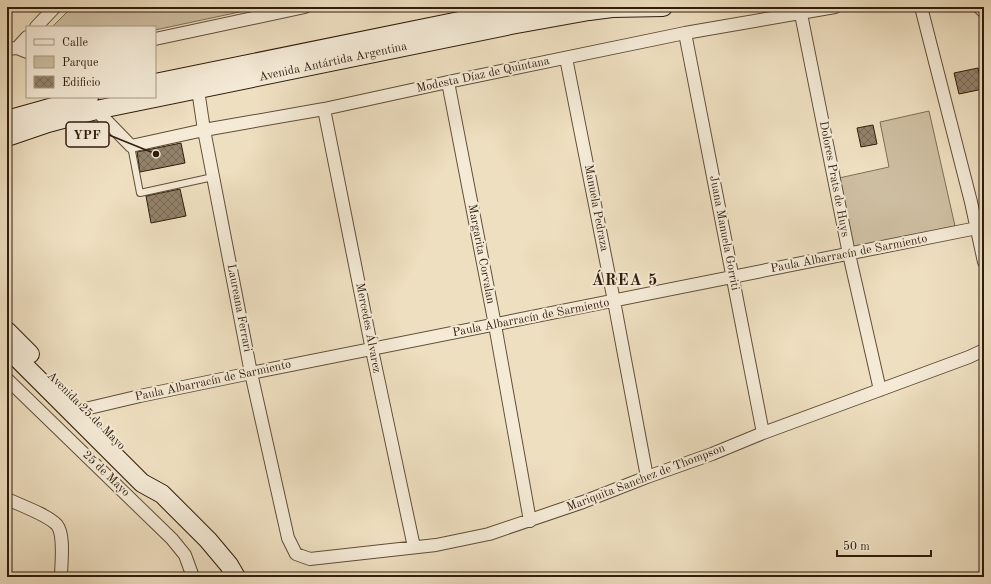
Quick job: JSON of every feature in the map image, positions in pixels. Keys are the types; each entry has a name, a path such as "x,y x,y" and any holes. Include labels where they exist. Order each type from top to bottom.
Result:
{"main road":[{"name":"Avenida Antártida Argentina","path":"156,83 528,7"},
{"name":"Avenida Antártida Argentina","path":"156,96 198,90 589,10 663,7"},
{"name":"Avenida Antártida Argentina","path":"7,120 93,104 138,98"},
{"name":"Avenida Antártida Argentina","path":"7,137 48,123 93,104"},
{"name":"Avenida 25 de Mayo","path":"7,331 154,480 162,494 208,540 229,565 236,577"},
{"name":"Avenida 25 de Mayo","path":"7,348 142,483 162,494"}],"street":[{"path":"37,26 55,7"},
{"path":"156,39 305,7"},
{"name":"Modesta Díaz de Quintana","path":"131,146 204,130 324,109 685,33 835,7"},
{"path":"922,7 977,228 984,262"},
{"path":"979,7 984,12"},
{"name":"Dolores Prats de Huys","path":"801,14 849,254 880,390"},
{"name":"Juana Manuela Gorriti","path":"685,33 763,433"},
{"path":"17,50 26,38"},
{"name":"Manuela Pedraza","path":"566,58 647,477"},
{"name":"Margarita Corvalan","path":"448,82 495,325 530,520"},
{"name":"Laureana Ferrari","path":"198,90 204,130 251,373 288,538 296,554"},
{"path":"93,104 131,146"},
{"name":"Mercedes Álvarez","path":"324,109 372,350 414,547"},
{"name":"Paula Albarracín de Sarmiento","path":"85,409 251,373 977,228"},
{"name":"Mariquita Sanchez de Thompson","path":"296,554 310,559 436,545 489,534 583,502 712,454 763,433 969,357 984,350"},
{"name":"25 de Mayo","path":"7,379 172,539 185,555 193,577"},
{"path":"7,499 46,517 57,526 61,536 61,577"}],"lane":[{"path":"131,146 140,193 213,177"}],"green space":[{"path":"72,7 263,7 156,30 156,26 53,26"},
{"path":"929,111 955,226 854,248 839,178 889,167 880,122"}],"building":[{"path":"978,68 983,89 959,94 954,73"},
{"path":"873,125 877,144 861,147 857,128"},
{"path":"181,143 185,163 140,172 137,152"},
{"path":"180,189 186,216 151,223 146,196"}],"place":[{"name":"YPF","path":"156,154"}],"district":[{"name":"ÁREA 5","path":"625,281"}]}
